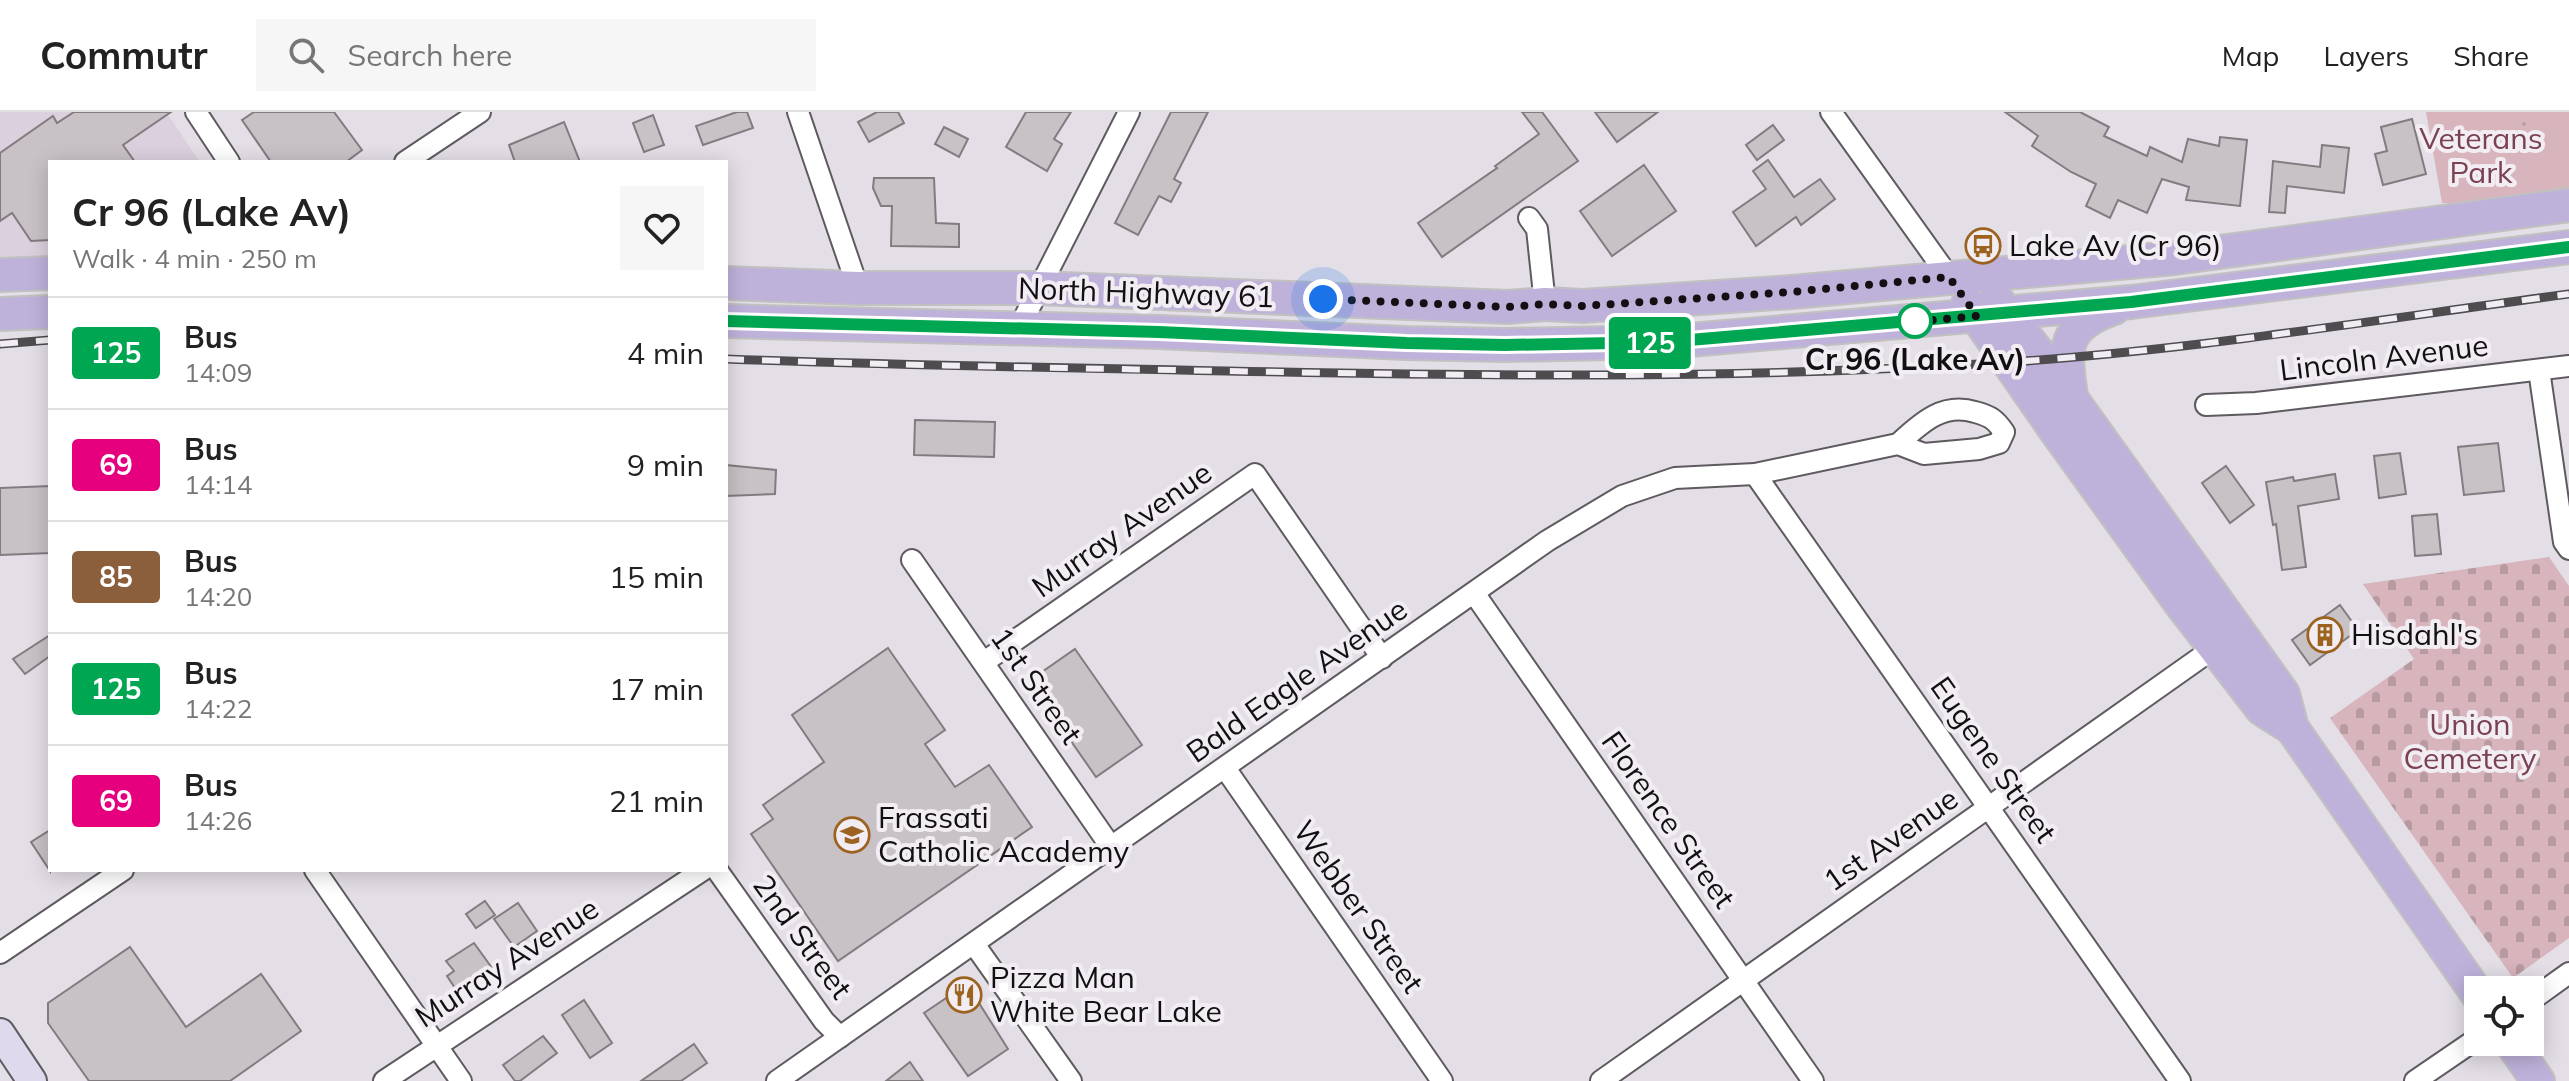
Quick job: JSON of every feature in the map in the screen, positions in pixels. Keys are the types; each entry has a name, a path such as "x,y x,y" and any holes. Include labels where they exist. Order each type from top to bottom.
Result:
{"main road":[{"name":"North Highway 61","path":"728,283 858,288 1038,288 1508,307 1545,304 1583,306 1792,292 2175,258 2569,205"},
{"name":"North Highway 61","path":"728,321 1159,332 1406,343 1589,345 1666,342 2131,302 2569,247"},
{"path":"0,275 48,273"},
{"path":"1962,276 1992,314 2076,405 2283,694 2292,728 2465,976"},
{"path":"2076,405 2066,357 2071,336 2091,318 2131,302"},
{"path":"0,314 48,312"},
{"path":"1992,314 2081,466 2262,709 2292,728"},
{"path":"2521,1056 2538,1081"}],"street":[{"path":"196,112 228,160"},
{"path":"408,160 480,112"},
{"path":"798,112 858,288"},
{"path":"1019,328 1129,112"},
{"path":"1831,112 1962,276"},
{"path":"1529,218 1537,229 1545,304"},
{"name":"Lincoln Avenue","path":"2206,405 2256,403 2569,366"},
{"path":"2539,370 2564,542 2569,549"},
{"name":"Bald Eagle Avenue","path":"777,1081 1547,541 1622,496 1675,478 1755,474 1898,444"},
{"name":"Murray Avenue","path":"984,662 1255,474 1382,658"},
{"name":"Eugene Street","path":"1755,474 2180,1081"},
{"name":"1st Street","path":"912,560 1111,847"},
{"name":"Florence Street","path":"1474,593 1813,1081"},
{"name":"1st Avenue","path":"1601,1081 2214,648"},
{"name":"Webber Street","path":"1225,768 1442,1081"},
{"path":"0,953 120,872"},
{"path":"316,872 461,1081"},
{"name":"Murray Avenue","path":"384,1081 700,872"},
{"name":"2nd Street","path":"718,872 824,1021 840,1037"},
{"path":"974,944 1071,1081"},
{"path":"2544,991 2569,973"},
{"path":"0,1033 32,1081"},
{"path":"2415,1081 2464,1048"}],"shaded area":[{"path":"0,112 166,112 199,160 48,160 48,258 0,259"}],"green space":[{"name":"Veterans Park","path":"2426,112 2569,112 2569,190 2476,203 2442,203"},
{"path":"2522,118 2526,118 2524,135 2509,151 2486,153 2469,140 2472,136 2479,136 2489,145 2496,146"},
{"name":"Union Cemetery","path":"2549,557 2569,586 2569,938 2516,976 2512,976 2330,718 2414,659 2363,584"}],"building":[{"path":"74,112 171,112 123,145 134,160 48,160 48,240 31,241 12,213 0,221 0,153 53,116 57,123"},
{"path":"254,112 334,112 362,150 349,160 270,160 242,120"},
{"path":"737,112 747,112 753,128 703,145 696,126"},
{"path":"877,112 898,112 904,123 869,142 858,122"},
{"path":"1026,112 1071,112 1054,139 1062,144 1047,171 1006,147"},
{"path":"1171,112 1208,112 1174,179 1181,183 1171,202 1159,196 1138,235 1115,223"},
{"path":"1522,112 1542,112 1578,161 1442,257 1418,223 1497,168 1495,166 1539,134"},
{"path":"1595,112 1658,112 1617,142"},
{"path":"2005,112 2080,112 2109,127 2104,136 2147,156 2150,147 2182,162 2188,139 2219,146 2220,137 2247,140 2240,206 2186,200 2189,187 2162,179 2147,213 2118,200 2110,218 2086,206 2096,184 2071,172 2032,146 2038,136"},
{"path":"653,115 664,145 644,152 633,123"},
{"path":"2412,119 2426,174 2383,185 2375,154 2387,151 2381,127"},
{"path":"564,122 579,160 514,160 509,145"},
{"path":"1773,125 1784,140 1757,160 1746,145"},
{"path":"944,127 968,139 959,157 935,144"},
{"path":"2322,145 2349,148 2344,193 2287,186 2285,213 2269,212 2273,161 2320,167"},
{"path":"1768,160 1794,197 1820,179 1835,199 1801,225 1796,217 1756,246 1733,212 1766,189 1753,171"},
{"path":"1644,165 1676,211 1612,256 1580,211"},
{"path":"874,178 934,178 936,223 959,224 959,247 891,246 892,206 881,206 873,188"},
{"path":"915,420 995,422 994,457 914,455"},
{"path":"2498,443 2504,491 2464,495 2458,447"},
{"path":"2400,453 2406,494 2379,498 2374,456"},
{"path":"728,465 776,470 775,494 728,496"},
{"path":"2226,466 2254,505 2230,523 2202,483"},
{"path":"2335,474 2339,499 2298,506 2306,567 2282,570 2266,482"},
{"path":"48,486 48,553 0,555 0,488"},
{"path":"2437,514 2441,554 2415,556 2412,516"},
{"name":"Hisdahl's","path":"2340,605 2358,630 2310,665 2292,640"},
{"path":"48,636 48,657 25,674 13,659"},
{"path":"888,648 945,730 925,744 955,787 989,765 1032,827 838,961 751,834 773,819 763,805 824,762 792,715"},
{"path":"1075,649 1142,745 1096,777 1029,681"},
{"path":"48,831 48,868 31,842"},
{"path":"485,901 495,915 476,928 466,914"},
{"path":"518,903 537,931 514,947 494,919"},
{"path":"474,943 492,968 457,991 447,976 454,971 446,961"},
{"path":"130,947 186,1027 261,974 301,1031 230,1081 89,1081 48,1023 48,1003"},
{"path":"967,984 1008,1049 968,1076 924,1013"},
{"path":"584,1000 612,1043 590,1058 562,1015"},
{"path":"543,1036 557,1053 520,1081 515,1081 503,1065"},
{"path":"694,1044 707,1063 681,1081 641,1081"},
{"path":"910,1062 923,1081 886,1081"}],"railway":[{"path":"728,359 1509,375 1885,369 2127,352 2569,294"},
{"path":"0,344 48,340"}],"bus line":[{"name":"125","path":"728,321 1159,332 1406,343 1589,345 1666,342 2131,302 2569,247"}],"place":[{"name":"Lake Av (Cr 96)","path":"1983,246"},
{"name":"Cr 96 (Lake Av)","path":"1915,321"},
{"name":"Hisdahl's","path":"2325,635"},
{"name":"Frassati Catholic Academy","path":"852,835"},
{"name":"Pizza Man White Bear Lake","path":"964,995"}],"route":[{"path":"1323,299 1508,307 1545,304 1583,306 1792,292 1949,277 1977,316 1910,322 1915,321"}]}
